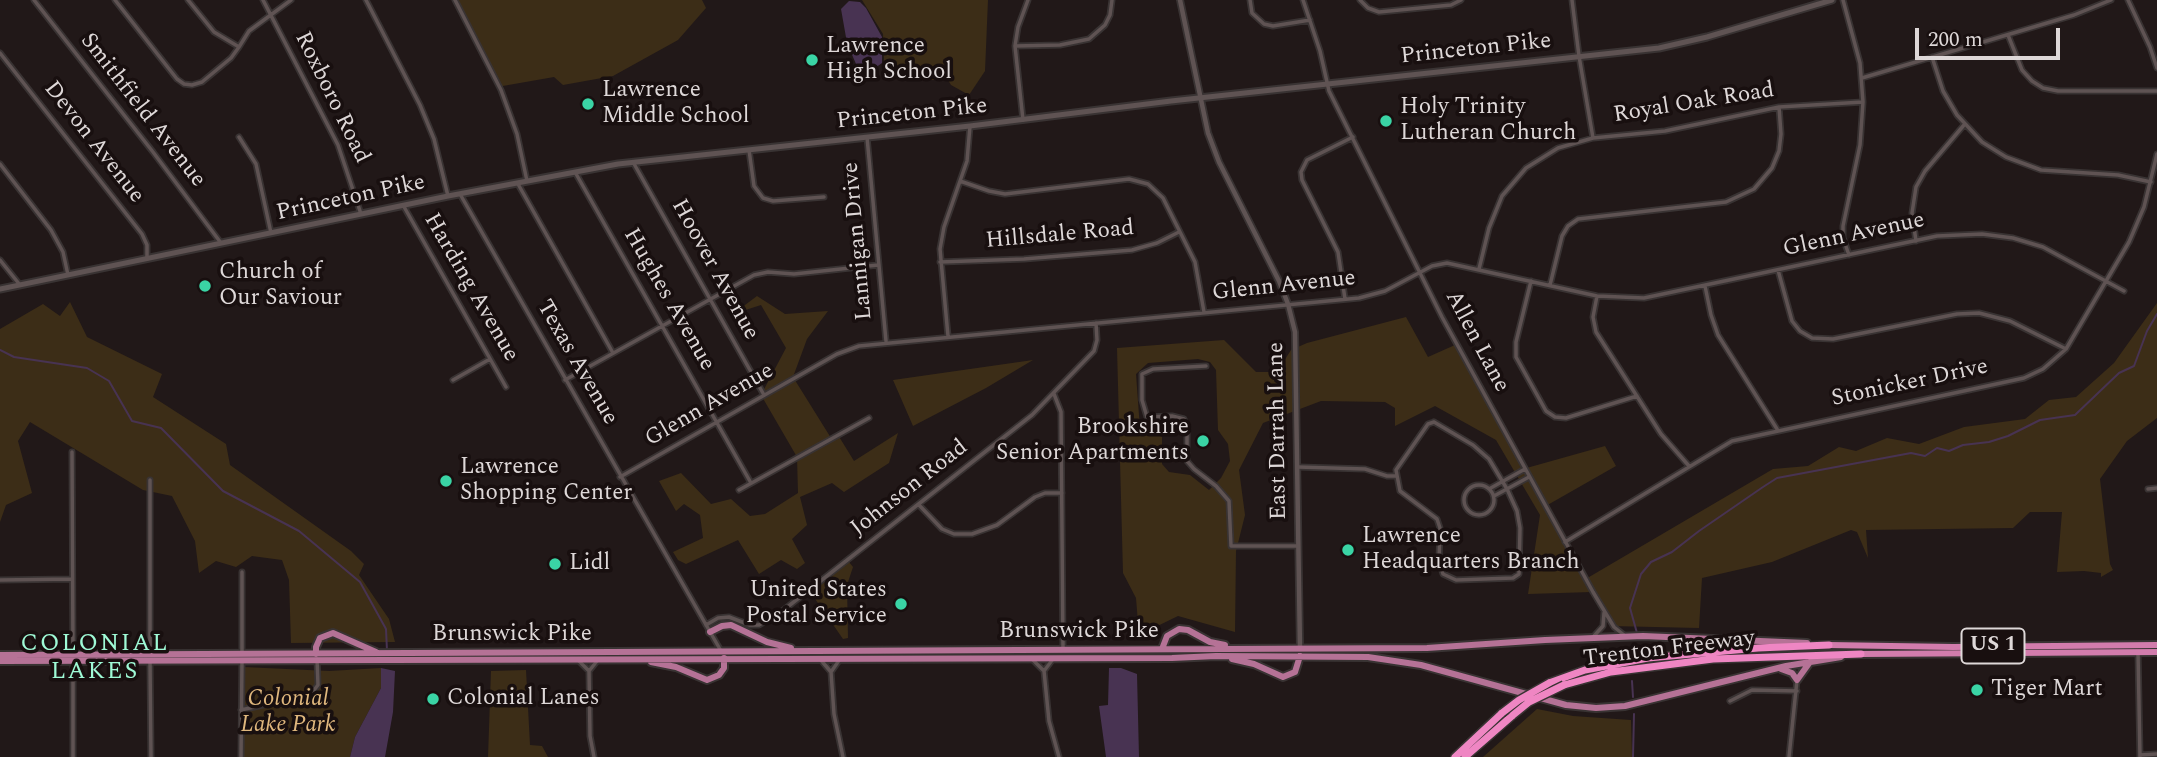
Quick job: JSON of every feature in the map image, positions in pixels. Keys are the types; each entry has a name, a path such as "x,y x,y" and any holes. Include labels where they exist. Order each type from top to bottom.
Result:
{"highway":[{"name":"Brunswick Pike","path":"1829,645 2157,645"},
{"name":"Trenton Freeway","path":"1455,757 1519,700 1549,683 1585,670 1648,658 1829,645"},
{"name":"Brunswick Pike","path":"1861,654 2157,652"},
{"name":"Trenton Freeway","path":"1465,757 1529,702 1564,685 1611,672 1713,659 1861,654"}],"main road":[{"name":"Princeton Pike","path":"0,289 403,205 633,162 970,126 1676,44 1832,0"},
{"path":"710,632 731,625 767,642 811,651"},
{"path":"1162,649 1167,636 1179,629 1188,630 1218,644 1248,649"},
{"path":"317,658 316,647 320,638 333,634 381,656"},
{"name":"Brunswick Pike","path":"0,661 381,656 597,660 811,651 1427,648 1643,636 1829,645"},
{"name":"Brunswick Pike","path":"0,654 73,659"},
{"name":"Brunswick Pike","path":"399,657 1368,657 1407,662 1566,705 1596,708 1625,706 1779,668 1861,654"},
{"path":"629,659 676,667 707,680 716,678 722,672 723,655"},
{"path":"1216,656 1254,664 1283,677 1295,672 1300,664 1300,656"},
{"path":"1779,668 1792,673 1797,680 1810,662"}],"street":[{"name":"Smithfield Avenue","path":"34,0 221,243"},
{"path":"114,0 177,79 192,85 202,82 231,58 250,31 291,0"},
{"path":"188,0 215,32 239,47"},
{"name":"Roxboro Road","path":"263,0 338,145 361,214"},
{"path":"366,0 424,113 439,156 448,196"},
{"path":"455,0 501,90 517,134 527,181"},
{"path":"1023,120 1014,46 1028,0"},
{"path":"1014,46 1060,45 1089,39 1105,25 1110,15 1112,0"},
{"name":"East Darrah Lane","path":"1181,0 1200,98 1213,147 1279,281 1288,304 1297,344 1300,656"},
{"path":"1250,0 1252,13 1264,24 1273,26 1310,20"},
{"name":"Allen Lane","path":"1303,0 1320,51 1327,84 1420,273 1604,611 1616,630 1631,637"},
{"path":"1360,0 1368,8 1379,12 1443,6 1456,4 1461,0"},
{"path":"1573,0 1593,138"},
{"path":"1843,0 1856,46 1863,102 1860,145 1843,226 1843,238 1849,255"},
{"path":"1862,78 2074,15 2111,0"},
{"path":"2128,0 2157,68"},
{"path":"2008,34 2022,70 2043,88 2057,91 2157,91"},
{"name":"Devon Avenue","path":"0,53 142,234 147,245 147,259"},
{"path":"1932,57 1943,91 1964,125 1993,150 2029,167 2119,175 2151,182"},
{"name":"Royal Oak Road","path":"1479,269 1496,208 1517,177 1546,153 1570,143 1593,138 1665,131 1779,107 1863,102"},
{"path":"1550,285 1562,236 1568,226 1578,219 1726,202 1754,188 1767,176 1776,159 1781,134 1779,107"},
{"path":"1916,241 1912,213 1916,187 1925,171 1964,125"},
{"path":"948,336 940,262 944,227 968,157 970,126"},
{"path":"240,137 256,164 271,233"},
{"name":"Lannigan Drive","path":"867,137 886,342"},
{"path":"1345,299 1338,252 1302,180 1301,172 1307,160 1353,137"},
{"path":"749,150 754,186 763,198 772,201 824,197"},
{"name":"Stonicker Drive","path":"1565,542 1732,441 2024,378 2052,363 2067,349 2137,226 2157,154"},
{"name":"Hoover Avenue","path":"633,162 764,395"},
{"path":"0,164 51,230 63,253 68,275"},
{"name":"Hughes Avenue","path":"575,172 751,483"},
{"path":"960,181 1005,194 1135,180 1148,184 1159,193 1198,271 1204,312"},
{"path":"518,183 614,353"},
{"name":"Texas Avenue","path":"460,194 723,655"},
{"name":"Harding Avenue","path":"403,205 506,387"},
{"name":"Hillsdale Road","path":"940,262 1024,259 1132,250 1157,243 1180,231"},
{"name":"Glenn Avenue","path":"620,477 848,349 886,342 1374,295 1432,267 1447,263 1597,296 1644,298 1916,241 1968,233 2013,238 2055,252 2124,290"},
{"path":"0,260 20,285"},
{"path":"565,380 747,277 760,273 794,274 878,265"},
{"path":"1778,270 1792,321 1800,331 1812,338 1826,340 1957,314 1979,313 2010,321 2067,349"},
{"path":"1531,281 1516,342 1516,357 1546,411 1555,417 1566,418 1637,396"},
{"path":"1704,286 1718,335 1778,430"},
{"path":"1597,296 1594,328 1661,435 1689,467"},
{"name":"Johnson Road","path":"706,625 718,618 729,617 750,625 764,624 919,505 1032,415 1054,394 1094,351 1097,340 1096,322"},
{"path":"453,380 490,359"},
{"path":"1206,366 1153,369 1142,374 1142,400 1147,417 1172,416 1184,419 1187,461 1229,501 1231,546 1299,546"},
{"path":"1054,394 1061,412 1063,649"},
{"path":"739,489 869,418"},
{"path":"1434,422 1473,445 1489,458 1503,481 1517,511 1521,558 1519,575 1513,578 1456,580 1443,574 1439,561 1440,528 1437,519 1400,491 1396,470 1422,431 1434,422"},
{"path":"72,452 73,757"},
{"path":"1298,467 1365,469 1396,476"},
{"path":"1489,489 1525,469"},
{"path":"1494,496 1529,477"},
{"path":"150,480 150,757"},
{"path":"1480,485 1489,489 1494,496 1493,506 1486,513 1476,514 1467,508 1464,499 1471,487 1480,485"},
{"path":"2148,489 2157,488"},
{"path":"919,505 942,529 954,534 972,534 997,525 1035,497 1062,493"},
{"path":"241,757 242,572"},
{"path":"0,580 72,579"},
{"path":"1588,638 1604,626 1604,611"},
{"path":"2138,652 2140,756 2157,754"},
{"path":"1044,671 1055,656"},
{"path":"831,672 841,657"},
{"path":"1030,657 1044,671 1049,721 1059,757"},
{"path":"241,710 311,694 318,685 317,658"},
{"path":"819,658 831,672 834,714 843,757"},
{"path":"578,660 589,671"},
{"path":"594,757 590,736 589,671 597,660"},
{"path":"1789,757 1797,680"},
{"path":"1730,701 1752,690 1797,691"}],"green space":[{"path":"452,0 702,0 706,8 678,40 613,76 563,85 554,77 497,87"},
{"path":"862,0 988,0 985,71 969,95 951,85 948,80 897,80 884,61 883,34"},
{"path":"757,296 785,314 828,311 807,339 793,377 831,438 838,435 854,461 898,433 889,463 844,492 832,483 800,497 807,525 792,539 805,563 797,569 781,560 759,574 738,540 686,564 678,560 673,552 703,538 700,515 684,504 676,511 659,481 681,473 711,504 731,499 750,516 765,514 798,493 797,457 761,395 786,348 761,305 733,314"},
{"path":"70,302 87,337 162,374 153,397 226,444 230,465 351,551 364,564 359,575 389,619 395,642 291,643 289,580 282,560 252,556 236,567 216,561 199,573 195,541 172,496 143,490 30,422 18,441 32,493 6,505 0,522 0,329 43,304 60,316"},
{"path":"2157,303 2157,418 2127,441 2100,479 2110,564 2113,570 2101,577 2101,573 2084,571 2057,572 2062,512 2030,512 2013,528 1866,530 1868,558 1857,532 1851,530 1772,562 1702,578 1699,628 1610,626 1592,592 1528,594 1540,515 1496,440 1435,406 1395,426 1395,408 1385,402 1321,401 1263,423 1239,470 1245,515 1236,551 1235,632 1178,616 1139,635 1136,598 1123,573 1117,348 1224,340 1256,372 1277,372 1291,350 1307,343 1406,317 1428,357 1455,345 1523,469 1605,446 1616,466 1544,507 1584,580 1773,469 1808,466 1839,447 1856,451 1887,438 1919,444 1964,427 2025,419 2049,400 2076,397 2114,363","holes":["1198,359 1210,362 1216,370 1218,430 1228,444 1230,461 1221,478 1209,490 1190,475 1169,472 1162,464 1162,437 1155,429 1140,429 1136,374 1148,363"]},
{"path":"1033,360 913,426 893,380"},
{"path":"849,562 853,567 847,585 848,638 843,639 811,593"},
{"name":"Colonial Lake Park","path":"244,667 329,671 381,668 381,688 355,737 350,757 244,757"},
{"path":"526,670 530,745 542,746 548,757 488,757 491,671"},
{"path":"1537,709 1573,716 1631,720 1632,757 1483,757"}],"shaded area":[{"path":"849,1 860,2 866,8 882,37 882,63 875,68 859,71 847,43 841,9"},
{"path":"381,668 395,671 393,712 385,757 350,757 355,737 381,688"},
{"path":"1109,668 1121,668 1137,674 1139,757 1106,757 1099,706 1108,705"}],"waterway":[{"path":"1637,633 1630,608 1641,574 1651,562 1672,552 1777,478 1911,453 1925,456 1937,448 1949,451 1963,445 1989,442 2008,436 2040,420 2075,415 2119,373 2134,366 2147,331 2157,314"},
{"path":"0,350 14,357 87,368 109,381 132,421 161,428 223,491 299,531 360,582 386,629 387,651"},
{"path":"1632,681 1633,697"},
{"path":"1633,757 1634,714"}],"place":[{"name":"Lawrence High School","path":"812,60"},
{"name":"Lawrence Middle School","path":"588,104"},
{"name":"Holy Trinity Lutheran Church","path":"1386,121"},
{"name":"Church of Our Saviour","path":"205,286"},
{"name":"Brookshire Senior Apartments","path":"1203,441"},
{"name":"Lawrence Shopping Center","path":"446,481"},
{"name":"Lawrence Headquarters Branch","path":"1348,550"},
{"name":"Lidl","path":"555,564"},
{"name":"United States Postal Service","path":"901,604"},
{"name":"Tiger Mart","path":"1977,690"},
{"name":"Colonial Lanes","path":"433,699"}],"district":[{"name":"COLONIAL LAKES","path":"95,659"}]}
